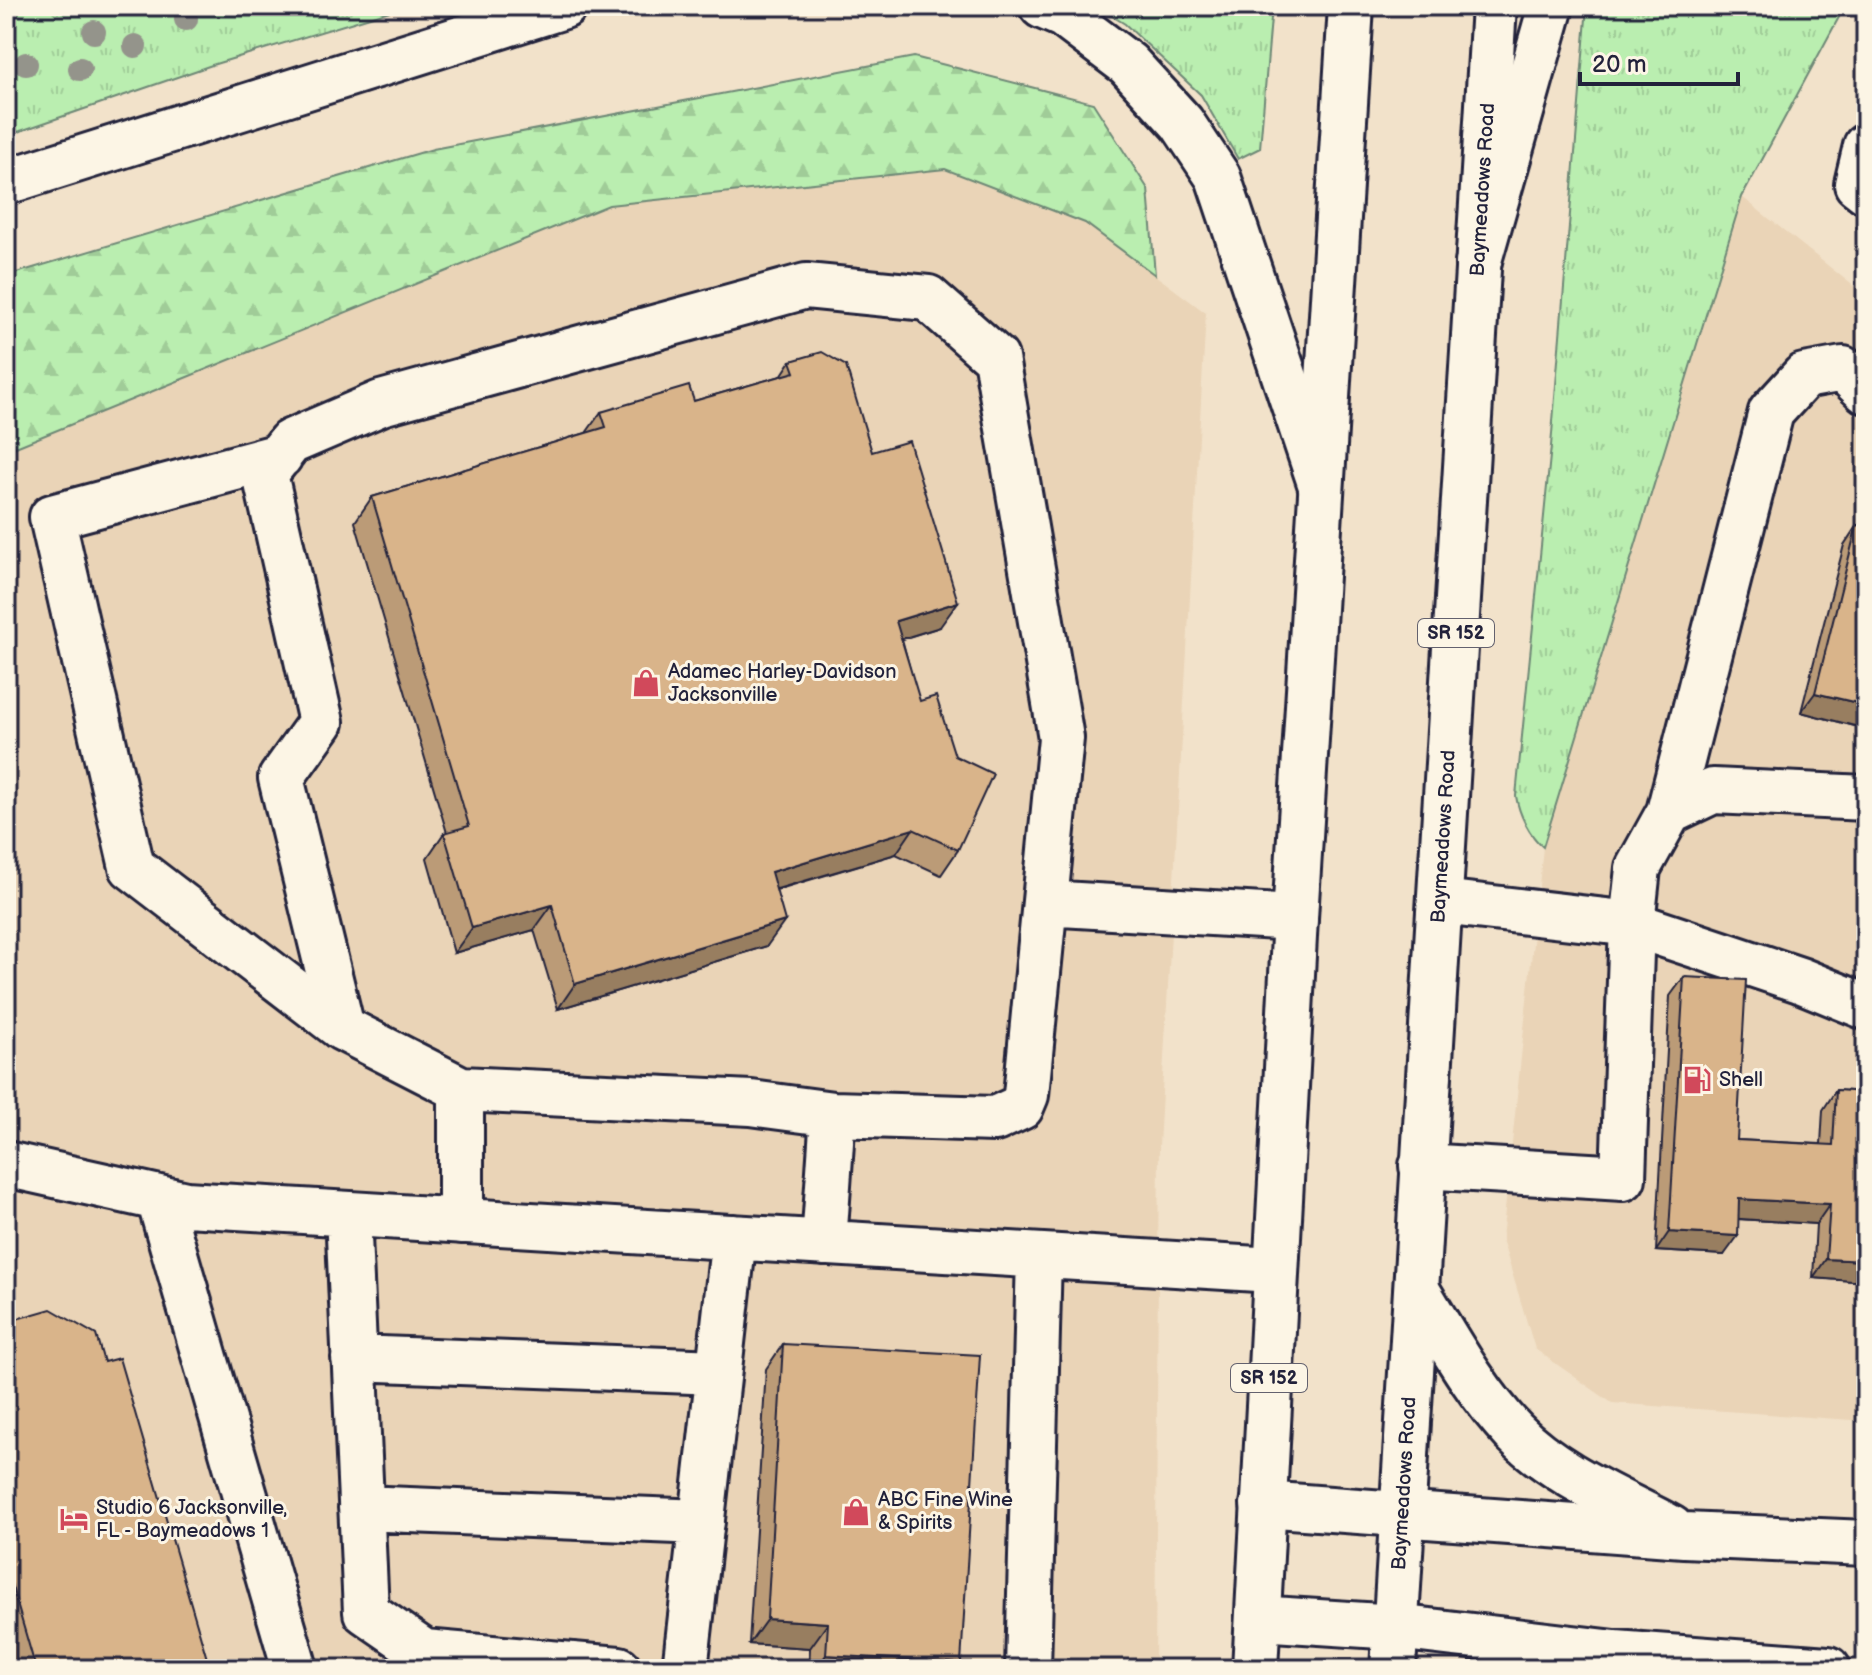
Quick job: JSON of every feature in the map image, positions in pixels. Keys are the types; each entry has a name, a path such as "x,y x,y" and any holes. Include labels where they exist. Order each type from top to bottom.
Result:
{"main road":[{"path":"6,182 564,6"},
{"path":"1042,6 1063,15 1128,64 1182,123 1218,177 1321,486"},
{"name":"SR 152","path":"1255,1669 1274,1270 1351,6"},
{"name":"Baymeadows Road","path":"1395,1648 1494,6"},
{"path":"1478,264 1551,6"},
{"path":"1866,146 1857,184 1866,191"},
{"path":"280,456 52,517 132,867 342,1028 461,1089 751,1103 833,1114 995,1119 1021,1107 1026,1095 1061,738 996,358 928,298 806,286 381,403 290,442 280,456 265,474 321,722 281,778 342,1028"},
{"path":"1422,1166 1623,1178 1632,924 1638,868 1669,812 1771,412 1804,376 1843,369 1866,391"},
{"path":"1669,812 1713,791 1866,798"},
{"path":"1441,902 1632,924 1800,980 1866,1007"},
{"path":"1045,903 1295,918"},
{"path":"461,1089 461,1221"},
{"path":"824,1243 833,1114"},
{"path":"6,1164 186,1204 1274,1270"},
{"path":"159,1199 295,1669"},
{"path":"348,1214 366,1612 424,1652 619,1669"},
{"path":"685,1669 734,1237"},
{"path":"1028,1669 1039,1256"},
{"path":"1417,1275 1482,1395 1516,1434 1551,1463 1684,1535"},
{"path":"354,1358 718,1372"},
{"path":"1263,1504 1405,1517 1866,1543"},
{"path":"361,1508 702,1522"},
{"path":"1258,1618 1395,1648 1597,1661 1828,1669"}],"shaded area":[{"path":"945,169 1085,223 1206,313 1159,1146 1155,1669 6,1669 6,451 609,205"},
{"path":"1742,197 1866,296 1866,1421 1612,1403 1535,1349 1502,1239 1543,847"}],"green space":[{"path":"6,6 406,6 212,65 6,136"},
{"path":"1096,6 1272,6 1260,148 1238,159 1201,95 1125,24"},
{"path":"1587,6 1845,6 1742,197 1543,847 1525,824 1516,796 1551,446"},
{"path":"914,57 1093,103 1148,189 1155,275 1085,223 945,169 609,205 6,451 6,276 433,149"}],"building":[{"name":"Adamec Harley-Davidson Jacksonville","path":"822,352 846,366 872,452 909,441 958,602 896,621 920,701 936,696 955,756 993,774 958,850 913,829 771,872 785,921 575,984 552,905 472,928 444,833 469,826 372,497 606,427 601,412 689,386 694,401 795,372 791,361"},
{"path":"1857,525 1866,527 1866,705 1815,693"},
{"path":"1684,977 1746,980 1737,1140 1833,1145 1836,1090 1866,1092 1866,1261 1826,1259 1830,1204 1739,1199 1738,1236 1669,1232"},
{"name":"Studio 6 Jacksonville, FL - Baymeadows 1","path":"51,1309 96,1335 104,1362 119,1358 210,1669 36,1669 6,1566 6,1322"},
{"name":"ABC Fine Wine & Spirits","path":"783,1344 980,1355 961,1663 826,1655 828,1623 767,1619"}],"place":[{"name":"Adamec Harley-Davidson Jacksonville","path":"646,683"},
{"name":"Shell","path":"1697,1080"},
{"name":"ABC Fine Wine & Spirits","path":"856,1512"},
{"name":"Studio 6 Jacksonville, FL - Baymeadows 1","path":"74,1519"}]}
